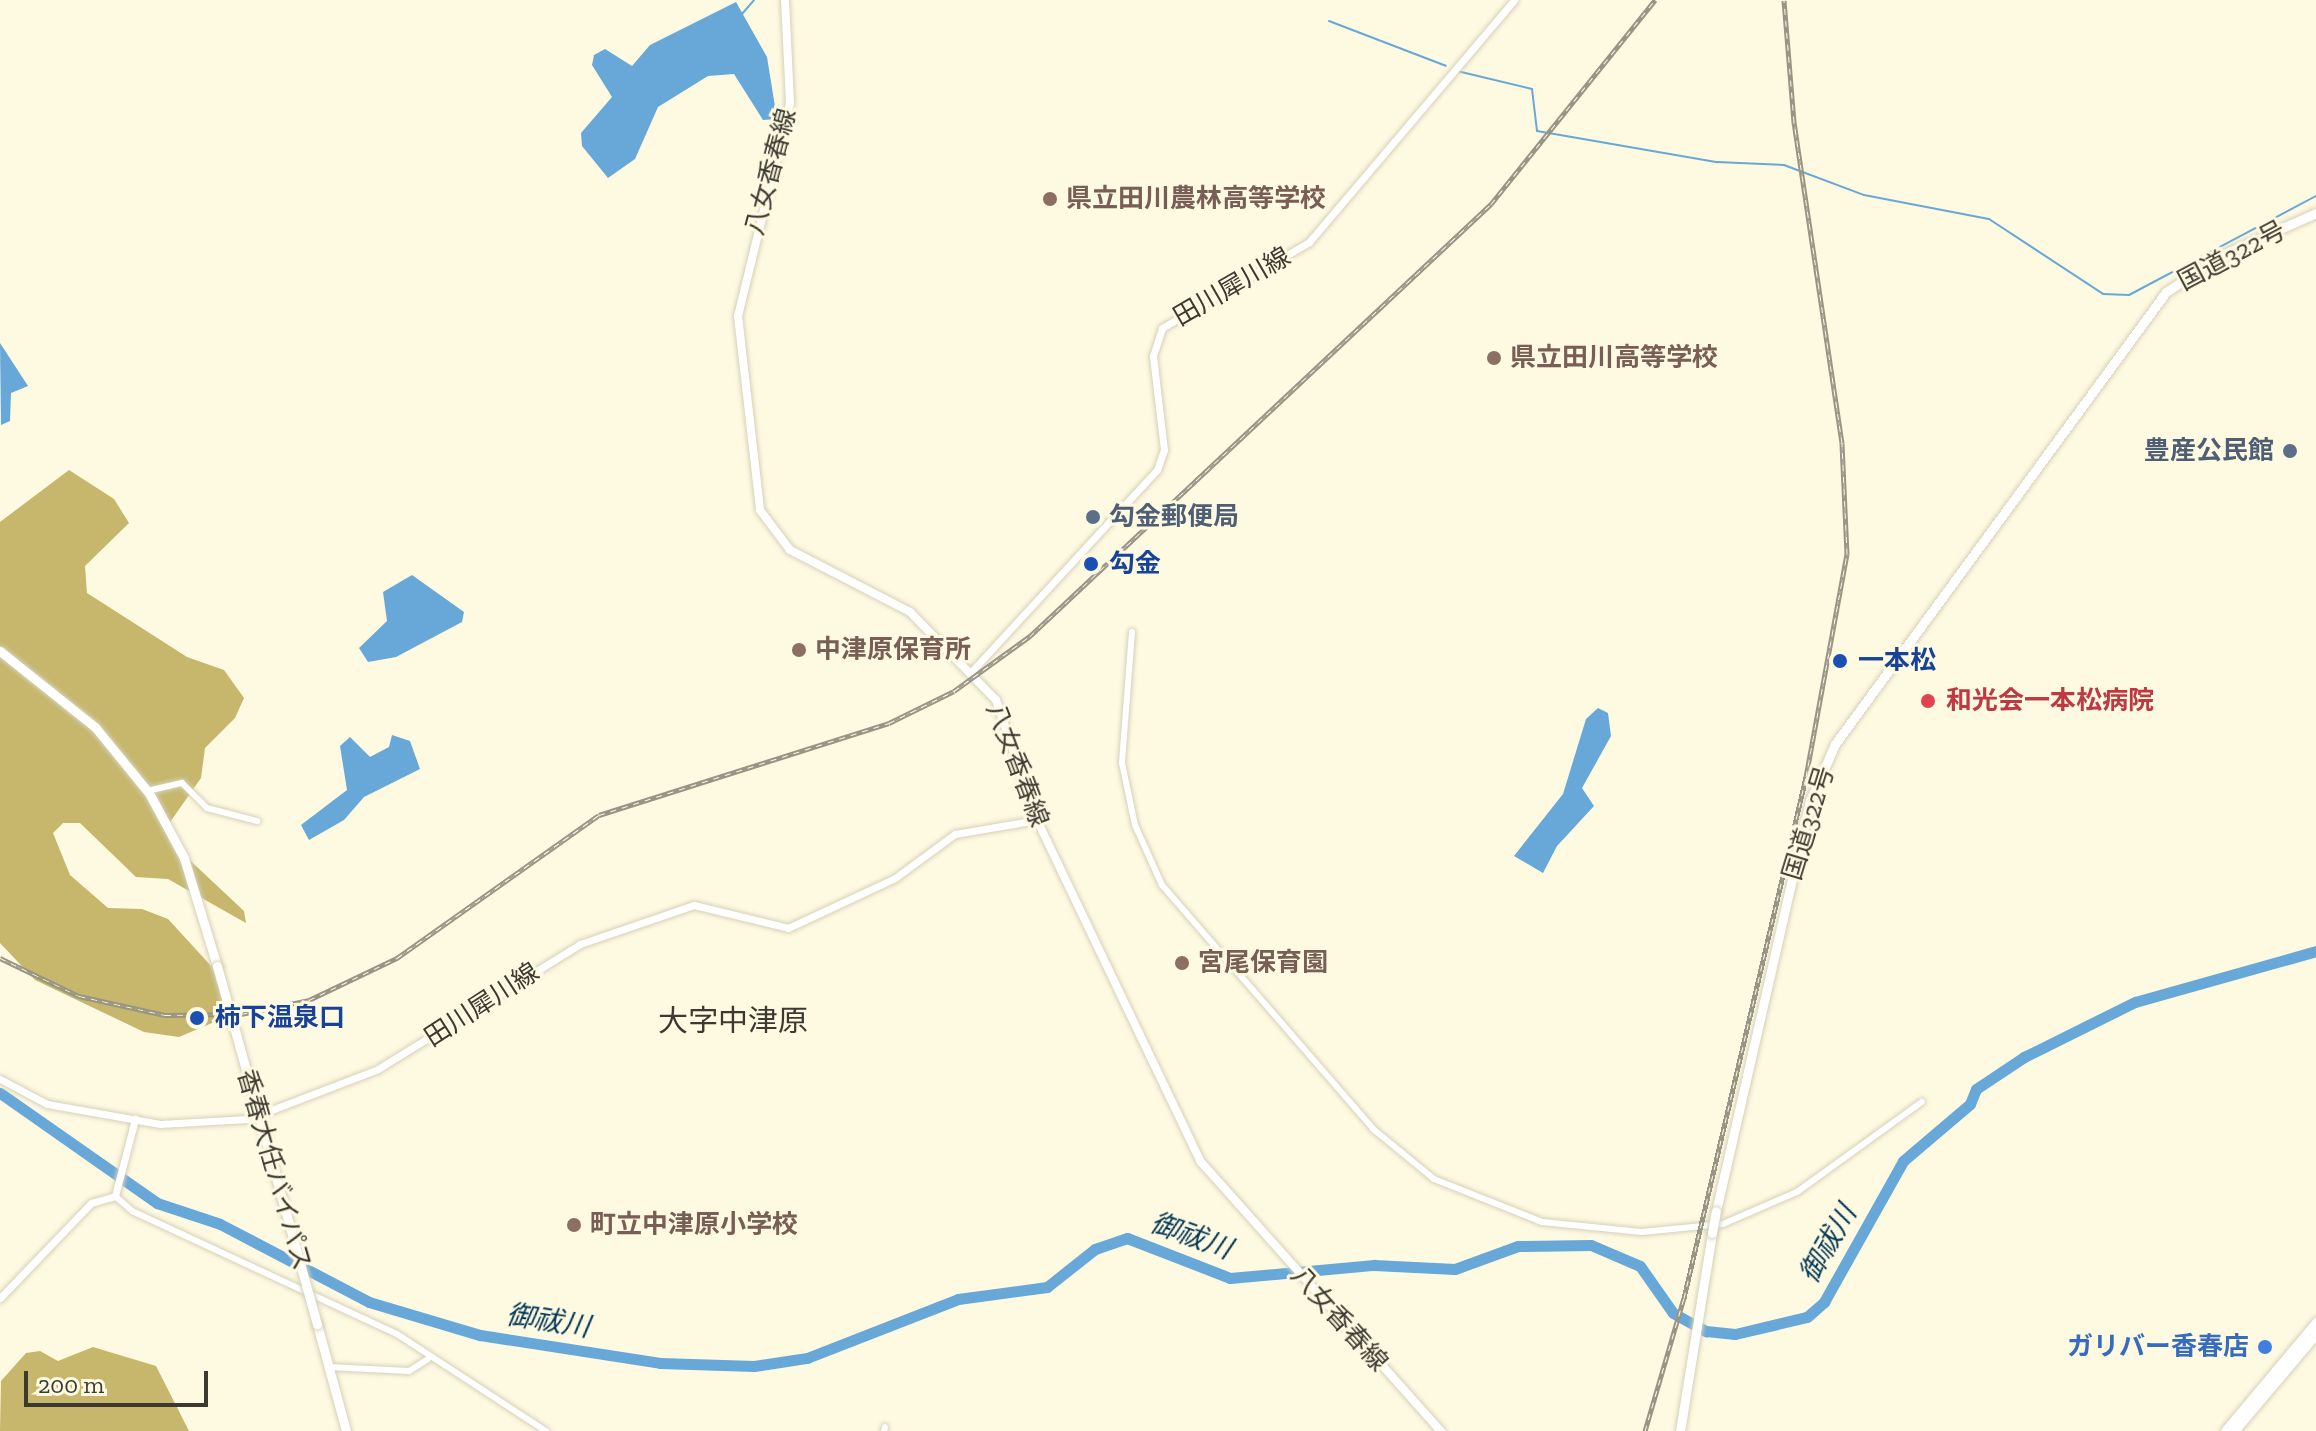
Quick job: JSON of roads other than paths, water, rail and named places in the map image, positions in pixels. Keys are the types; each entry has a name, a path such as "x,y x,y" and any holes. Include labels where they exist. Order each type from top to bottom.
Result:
{"highway":[{"name":"国道322号","path":"1680,1431 1716,1211 1810,801 1835,744 2166,292 2224,254 2316,213"},
{"name":"香春大任バイパス","path":"0,651 95,727 147,791 184,858 346,1431"},
{"path":"2225,1431 2316,1322"},
{"path":"2234,1431 2316,1334"}],"main road":[{"name":"八女香春線","path":"785,0 790,103 738,316 760,510 790,550 902,606 971,672 1000,708 1037,820 1201,1162 1441,1431"},
{"name":"田川犀川線","path":"971,672 1157,470 1164,450 1153,356 1162,328 1309,242 1514,0"},
{"name":"田川犀川線","path":"0,1079 47,1104 135,1119 186,1127 248,1119 378,1069 580,944 694,905 788,928 895,878 955,834 1037,820"},
{"path":"0,1298 91,1203 116,1193 135,1119"}],"street":[{"path":"1132,632 1122,763 1135,825 1162,885 1364,1119 1434,1179 1542,1222 1642,1232 1723,1224 1797,1192 1922,1102"},
{"path":"147,791 182,783 207,808 257,821"},
{"path":"116,1193 145,1217 214,1243 397,1334 428,1359 546,1431"},
{"path":"328,1367 409,1371 428,1359"}],"water":[{"path":"736,2 767,57 777,119 763,120 734,74 708,76 658,107 635,159 608,178 582,146 581,133 612,97 592,65 594,55 605,49 632,66 650,45"},
{"path":"0,343 28,386 11,393 10,421 1,425"},
{"path":"412,575 464,612 462,622 396,657 368,662 359,648 387,621 383,592"},
{"path":"1598,708 1608,713 1611,736 1582,788 1594,806 1557,846 1543,873 1514,856 1563,794 1586,719"},
{"path":"392,735 410,741 420,769 364,797 344,820 309,840 301,825 347,790 340,746 350,737 370,757 389,747"}],"waterway":[{"path":"742,14 754,0"},
{"path":"1329,21 1446,66"},
{"path":"1457,71 1532,89 1537,131 1717,162 1784,165 1864,195 1989,219 2103,294 2129,295 2316,196"},
{"name":"御祓川","path":"0,1093 157,1203 220,1224 369,1302 480,1335 660,1363 754,1366 807,1358 958,1299 1047,1287 1095,1249 1127,1238 1230,1278 1374,1265 1455,1269 1518,1246 1591,1245 1640,1266 1673,1313 1706,1331 1735,1334 1807,1317 1824,1302 1903,1161 1970,1104 1976,1089 2024,1057 2135,1002 2316,951"}],"railway":[{"path":"0,958 79,996 165,1015 241,1014 309,1000 397,958 599,815 889,723 954,691 1030,636 1491,204 1655,0"},
{"path":"1645,1431 1684,1298 1806,777 1847,554 1842,443 1794,122 1784,0"}],"place":[{"name":"県立田川農林高等学校","path":"1050,199"},
{"name":"県立田川高等学校","path":"1494,358"},
{"name":"豊産公民館","path":"2290,451"},
{"name":"勾金郵便局","path":"1093,517"},
{"name":"勾金","path":"1091,564"},
{"name":"中津原保育所","path":"799,650"},
{"name":"一本松","path":"1840,661"},
{"name":"和光会一本松病院","path":"1928,701"},
{"name":"宮尾保育園","path":"1182,963"},
{"name":"柿下温泉口","path":"197,1018"},
{"name":"町立中津原小学校","path":"574,1225"},
{"name":"ガリバー香春店","path":"2265,1347"}],"district":[{"name":"大字中津原","path":"733,1021"}]}
